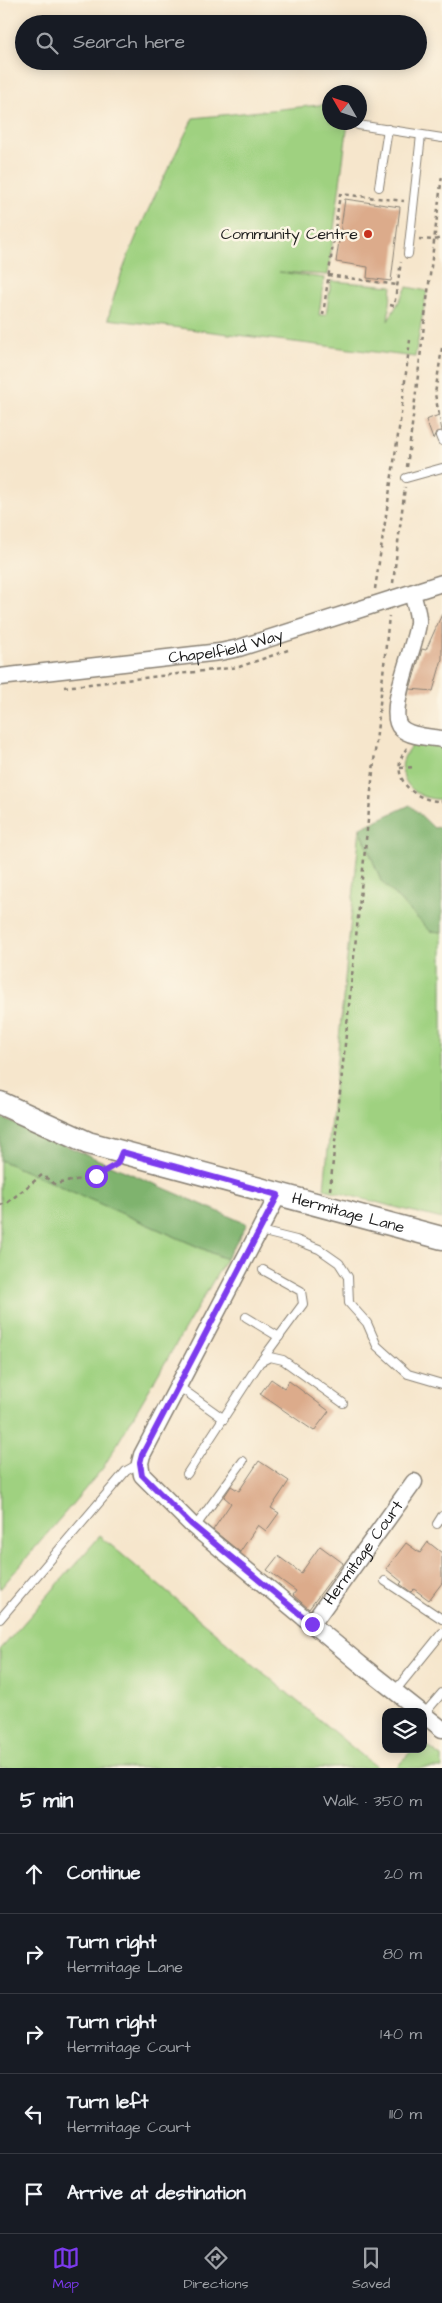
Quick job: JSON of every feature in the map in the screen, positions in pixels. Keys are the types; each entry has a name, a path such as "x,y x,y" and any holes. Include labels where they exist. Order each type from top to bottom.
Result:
{"main road":[{"name":"Hermitage Lane","path":"0,1103 88,1143 442,1238"}],"street":[{"name":"Chapelfield Way","path":"0,676 220,652 239,648 406,587 442,583"},
{"path":"406,587 418,622 395,714 397,722 402,729 414,734 442,739"},
{"path":"278,1195 142,1455 140,1463 142,1475 194,1527 360,1664 417,1708"},
{"name":"Hermitage Court","path":"312,1624 414,1482"},
{"path":"427,1716 442,1729"}],"lane":[{"path":"367,126 442,138"},
{"path":"379,187 388,129"},
{"path":"408,254 421,134"},
{"path":"406,478 442,468"},
{"path":"260,1231 296,1240 319,1249 340,1263 348,1277 349,1303 367,1323 377,1346 408,1374 442,1384"},
{"path":"187,1474 260,1362 303,1304 301,1291 263,1270"},
{"path":"246,1317 279,1336"},
{"path":"260,1362 270,1357 283,1360 343,1402"},
{"path":"178,1386 224,1419"},
{"path":"194,1527 243,1461"},
{"path":"0,1619 126,1471 140,1463"},
{"path":"437,1524 442,1516"},
{"path":"385,1581 442,1619"},
{"path":"395,1691 442,1633"},
{"path":"427,1709 442,1693"}],"path":[{"path":"323,315 340,194 414,202"},
{"path":"434,240 442,238"},
{"path":"390,305 394,306 402,254 408,254"},
{"path":"328,275 397,285"},
{"path":"384,587 375,590 410,340"},
{"path":"439,415 435,394 442,348"},
{"path":"393,584 406,587"},
{"path":"414,734 413,742 401,756 400,768 408,789 414,795 432,802 442,801"},
{"path":"400,768 414,767"},
{"path":"0,1205 7,1202 42,1175 55,1184 96,1176 117,1164 122,1152"}],"green space":[{"path":"322,105 322,130 347,130 328,275 279,272 324,278 319,315 326,315 331,281 392,286 388,321 407,287 427,291 415,357 108,319 115,293 134,241 193,118"},
{"path":"415,741 442,744 442,799 434,799 419,794 407,784 402,769 403,761"},
{"path":"410,805 434,828 442,826 442,932 430,931 381,881 360,828"},
{"path":"360,828 381,881 430,931 442,932 442,1219 324,1189"},
{"path":"0,1117 247,1224 226,1259 0,1160"},
{"path":"0,1160 226,1259 103,1468 0,1589"},
{"path":"100,1536 377,1768 0,1768 0,1650"},
{"path":"427,1746 442,1757 442,1768 396,1768 409,1753 427,1753"}],"building":[{"name":"Community Centre","path":"345,199 400,207 391,281 367,278 368,267 336,262"},
{"path":"439,415 442,431 436,432 433,439 426,420"},
{"path":"442,614 442,659 433,691 410,689 422,649 426,650"},
{"path":"271,1379 284,1388 289,1381 329,1411 314,1431 260,1394"},
{"path":"259,1461 289,1481 271,1508 279,1513 266,1531 258,1525 240,1552 213,1530 231,1503 224,1497 231,1486 239,1491"},
{"path":"428,1542 442,1553 442,1583 429,1600 414,1589 411,1592 400,1584 402,1582 386,1569 406,1543 420,1553"},
{"path":"320,1546 343,1563 309,1609 293,1595 296,1591 267,1570 278,1556 301,1573"}],"place":[{"name":"Community Centre","path":"368,234"}],"route":[{"path":"96,1176 117,1164 122,1152 278,1195 142,1455 140,1463 142,1475 191,1524 312,1624"}]}
